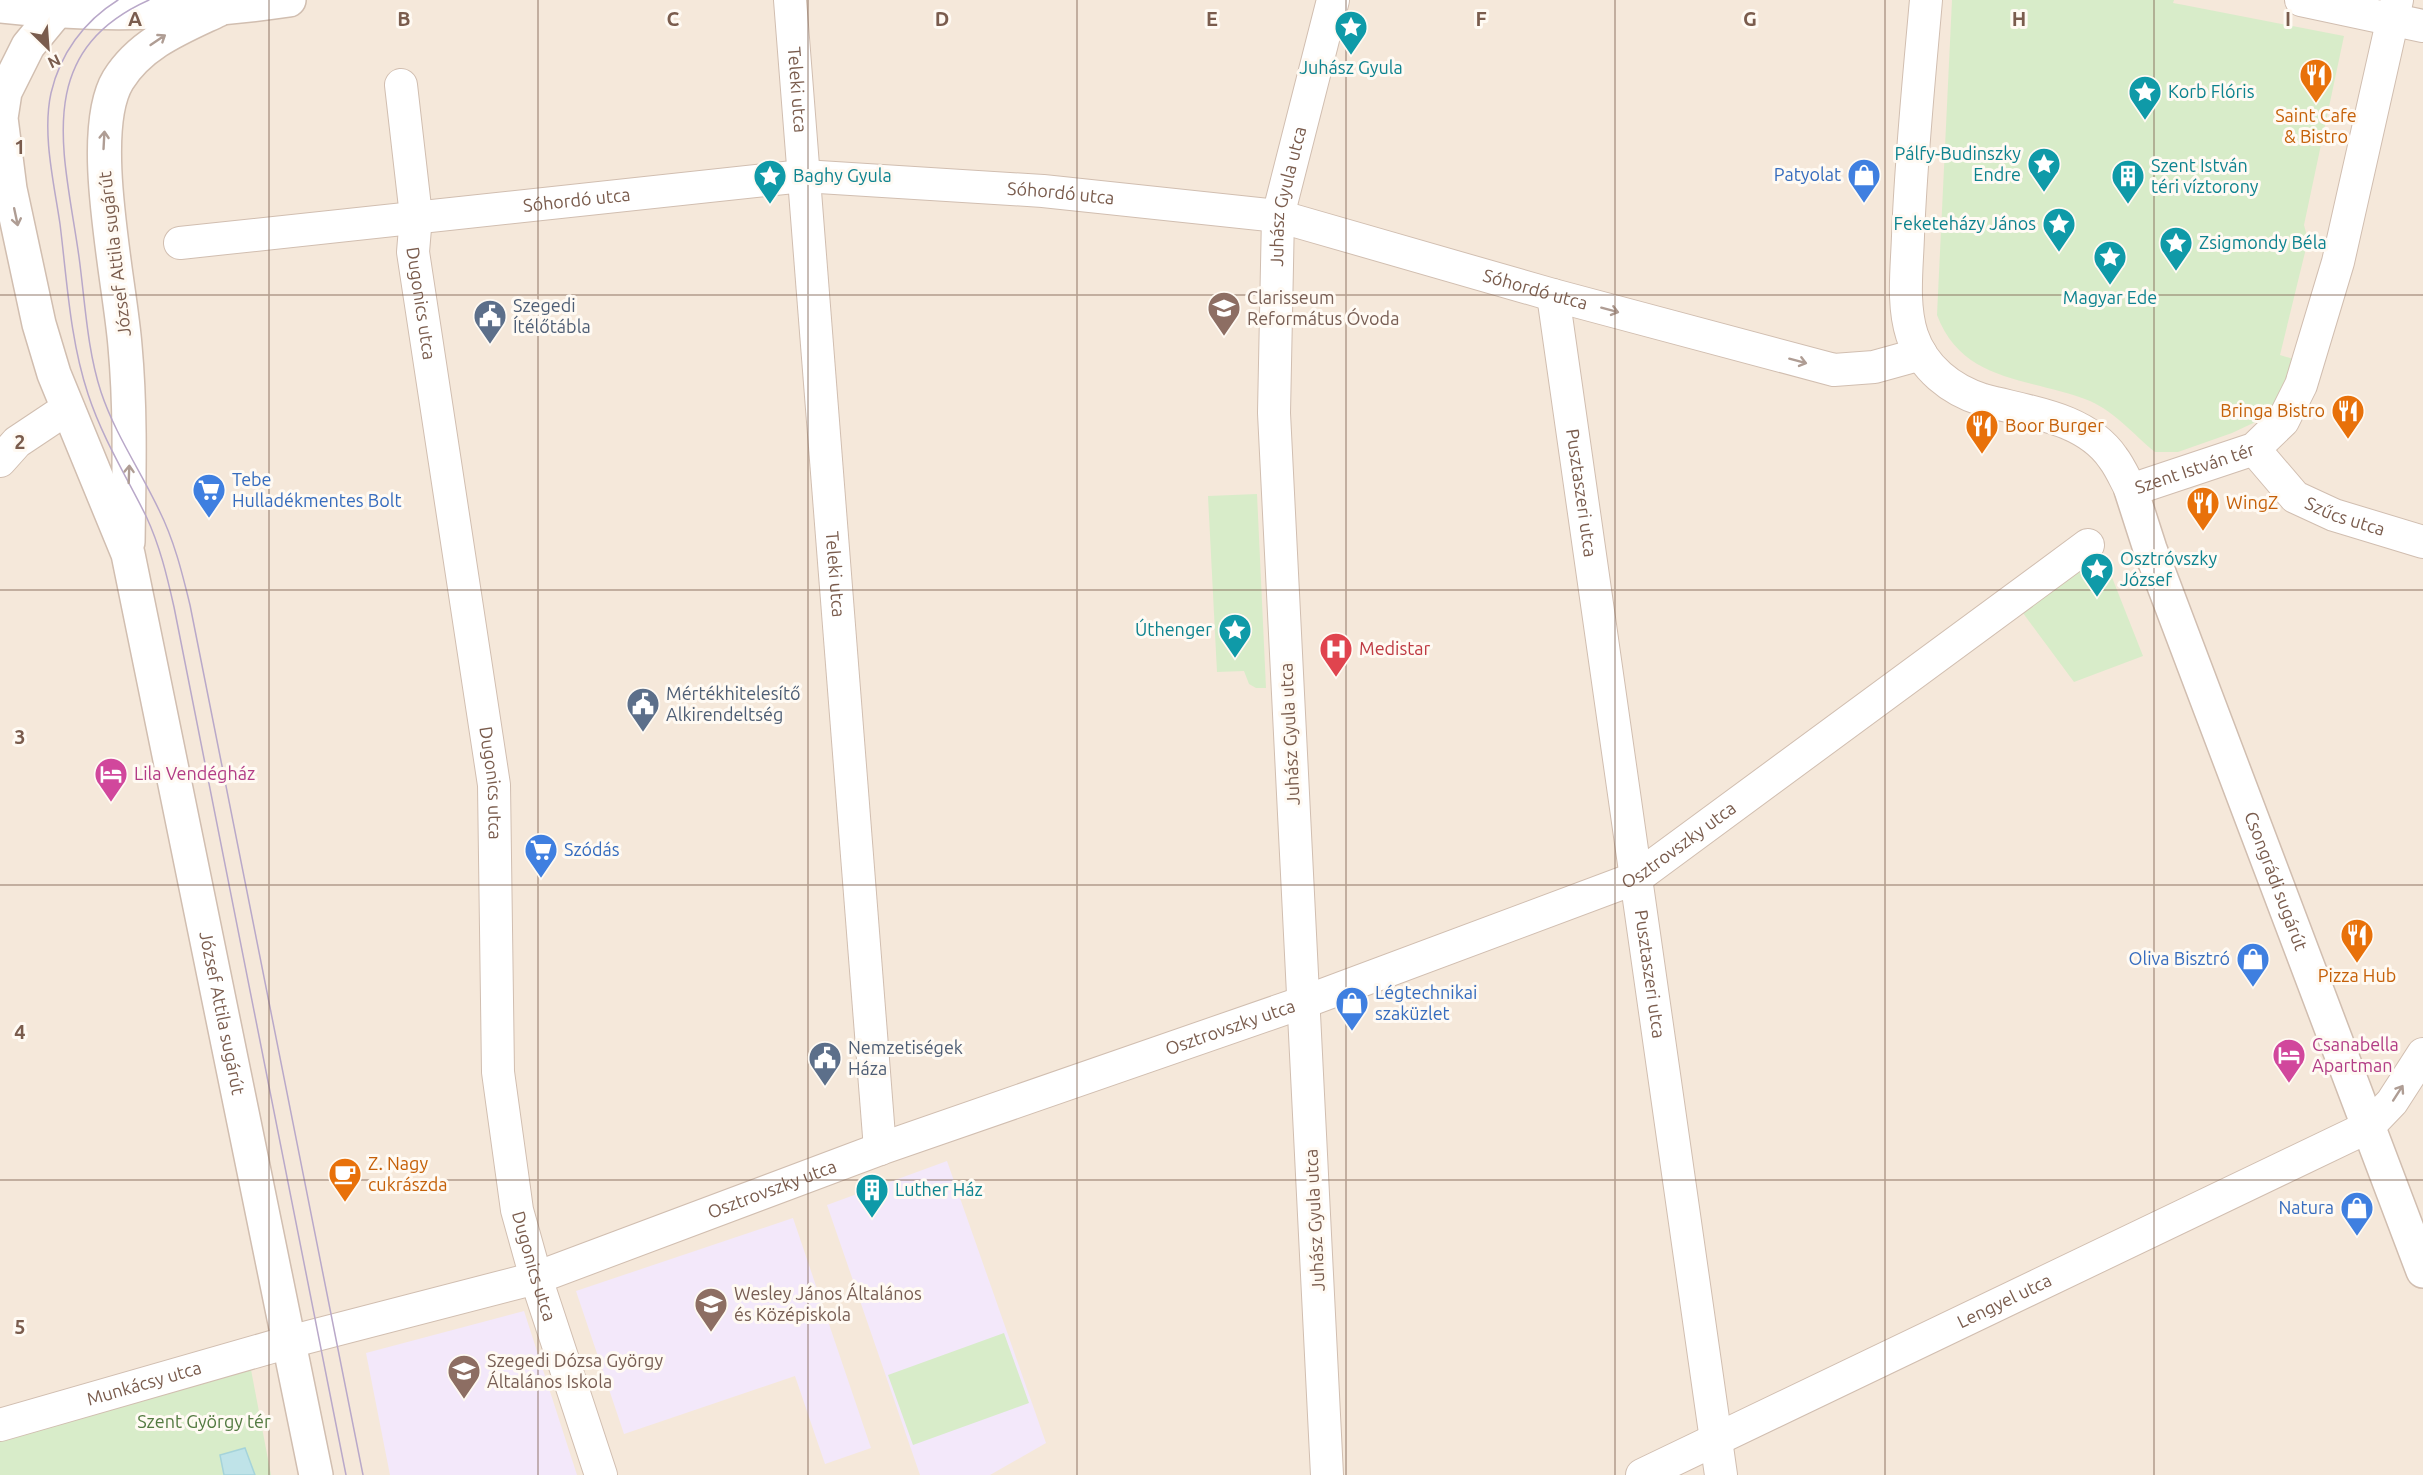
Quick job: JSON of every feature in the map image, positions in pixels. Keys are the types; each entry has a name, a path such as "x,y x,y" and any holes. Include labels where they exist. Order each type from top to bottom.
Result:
{"street":[{"path":"0,6 105,6 218,10 289,0"},
{"name":"Teleki utca","path":"790,0 880,1149"},
{"name":"Juhász Gyula utca","path":"1327,1475 1274,413 1278,216 1333,0"},
{"name":"Szent István tér","path":"1926,0 1911,160 1906,296 1912,334 1921,354 1931,368 1956,389 2078,428 2096,440 2113,457 2131,490 2254,449 2283,421 2308,362 2343,240 2394,10"},
{"path":"2301,0 2394,10 2423,26"},
{"name":"József Attila sugárút","path":"64,6 28,46 5,92 1,116 10,189 39,324 68,408 128,554 316,1475"},
{"path":"105,6 124,34 126,48 117,81"},
{"name":"József Attila sugárút","path":"128,554 128,386 104,159 106,119 117,81 137,56 159,38 218,10"},
{"name":"Dugonics utca","path":"401,85 416,216 413,252 494,785 498,1072 517,1210 536,1278 601,1475"},
{"name":"Sóhordó utca","path":"180,243 803,176 1043,191 1278,216 1553,296 1834,370 1874,367 1921,354"},
{"name":"Pusztaszeri utca","path":"1553,296 1721,1475"},
{"path":"0,461 17,442 68,408"},
{"name":"Szűcs utca","path":"2254,449 2295,497 2334,515 2423,542"},
{"name":"Csongrádi sugárút","path":"2131,490 2150,549 2423,1270"},
{"name":"Osztrovszky utca","path":"289,1342 536,1278 880,1149 1304,1002 1636,878 2088,544"},
{"path":"2368,1127 2392,1102 2423,1054"},
{"name":"Lengyel utca","path":"1642,1475 2368,1127"},
{"name":"Munkácsy utca","path":"0,1425 289,1342"}],"shaded area":[{"path":"0,0 2423,0 2423,1475 0,1475"},
{"path":"947,1161 1046,1443 990,1475 920,1475 827,1205"},
{"name":"Wesley János Általános és Középiskola","path":"793,1218 871,1448 825,1464 795,1376 624,1434 576,1291"},
{"name":"Szegedi Dózsa György Általános Iskola","path":"524,1311 577,1475 390,1475 366,1353"}],"green space":[{"path":"1952,0 2174,0 2173,3 2344,36 2304,225 2308,240 2280,355 2300,361 2289,389 2266,417 2232,433 2178,452 2155,452 2116,417 2090,401 2001,375 1981,366 1964,354 1949,338 1937,315"},
{"path":"1257,494 1266,688 1256,688 1249,684 1244,671 1217,672 1208,496"},
{"path":"2102,552 2143,656 2074,682 2020,609"},
{"path":"1004,1333 1029,1403 913,1445 888,1375"},
{"name":"Szent György tér","path":"248,1354 271,1475 0,1475 0,1425"}],"water":[{"path":"245,1448 255,1475 224,1475 220,1455"}],"tram line":[{"path":"118,0 94,18 75,40 60,65 51,93 48,142 73,331 82,373 94,410 107,441 151,527 169,584 346,1475"},
{"path":"149,0 111,22 86,48 71,78 64,110 67,182 89,342 101,392 120,437 164,521 177,556 190,605 363,1475"}],"place":[{"name":"Juhász Gyula","path":"1351,56"},
{"name":"Saint Cafe & Bistro","path":"2316,104"},
{"name":"Korb Flóris","path":"2145,121"},
{"name":"Pálfy-Budinszky Endre","path":"2044,193"},
{"name":"Patyolat","path":"1864,204"},
{"name":"Baghy Gyula","path":"770,205"},
{"name":"Szent István téri víztorony","path":"2128,205"},
{"name":"Feketeházy János","path":"2059,253"},
{"name":"Zsigmondy Béla","path":"2176,272"},
{"name":"Magyar Ede","path":"2110,286"},
{"name":"Clarisseum Református Óvoda","path":"1224,337"},
{"name":"Szegedi Ítélőtábla","path":"490,345"},
{"name":"Bringa Bistro","path":"2348,440"},
{"name":"Boor Burger","path":"1982,455"},
{"name":"Tebe Hulladékmentes Bolt","path":"209,519"},
{"name":"WingZ","path":"2203,532"},
{"name":"Osztróvszky József","path":"2097,598"},
{"name":"Úthenger","path":"1235,659"},
{"name":"Medistar","path":"1336,678"},
{"name":"Mértékhitelesítő Alkirendeltség","path":"643,733"},
{"name":"Lila Vendégház","path":"111,803"},
{"name":"Szódás","path":"541,879"},
{"name":"Pizza Hub","path":"2357,964"},
{"name":"Oliva Bisztró","path":"2253,988"},
{"name":"Légtechnikai szaküzlet","path":"1352,1032"},
{"name":"Csanabella Apartman","path":"2289,1084"},
{"name":"Nemzetiségek Háza","path":"825,1087"},
{"name":"Z. Nagy cukrászda","path":"345,1203"},
{"name":"Luther Ház","path":"872,1219"},
{"name":"Natura","path":"2357,1237"},
{"name":"Wesley János Általános és Középiskola","path":"711,1333"},
{"name":"Szegedi Dózsa György Általános Iskola","path":"464,1400"}]}
